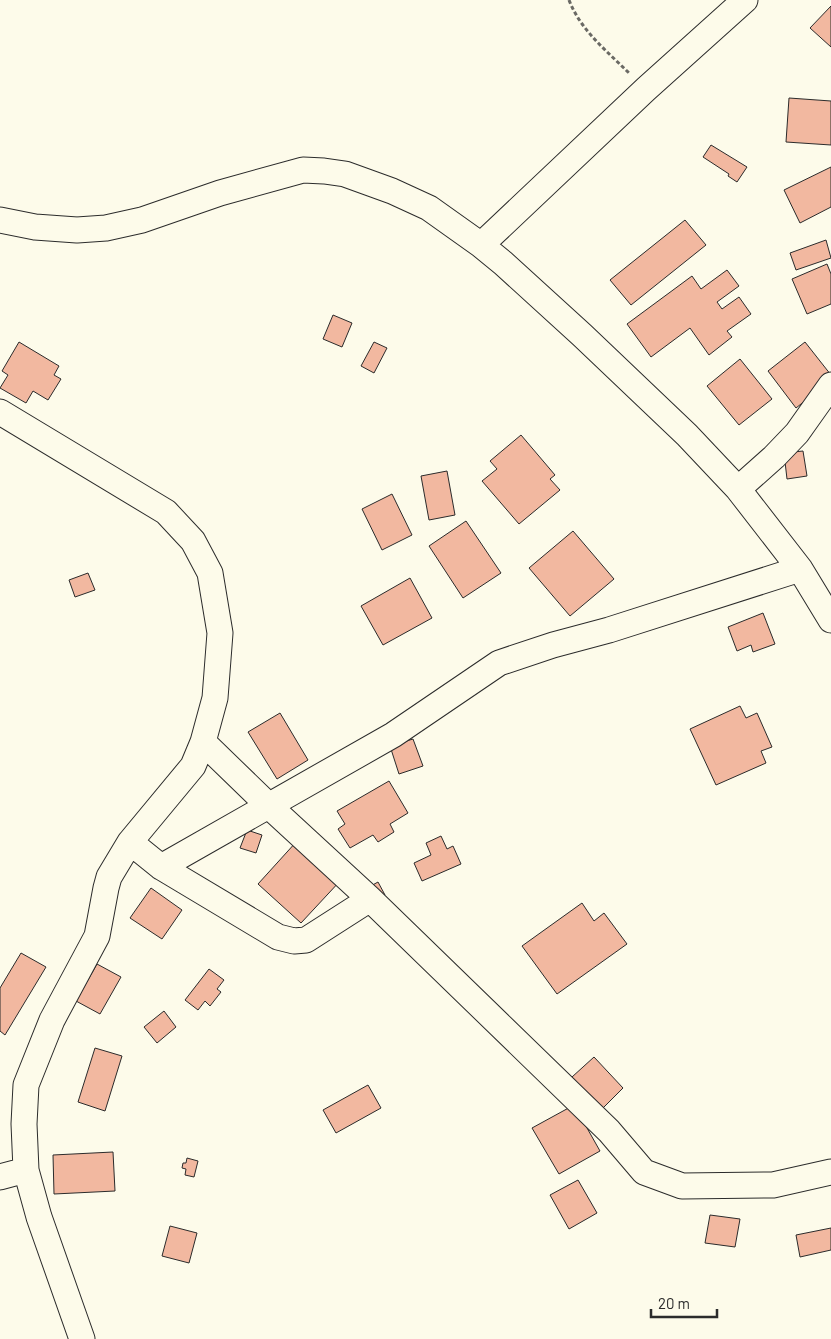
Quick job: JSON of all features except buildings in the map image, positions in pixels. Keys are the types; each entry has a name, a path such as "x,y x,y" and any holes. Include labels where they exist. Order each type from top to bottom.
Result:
{"street":[{"path":"481,245 646,89 730,5"},
{"path":"0,220 35,227 77,230 106,228 142,220 220,193 303,170 345,174 392,190 429,208 503,263 680,428 738,489 800,569 831,620"},
{"path":"738,489 797,433 831,385"},
{"path":"0,412 166,512 193,541 210,573 220,633 215,698 203,742 193,766 130,842 109,877 97,936 52,1020 26,1085 24,1124 26,1170 39,1217 82,1339"},
{"path":"162,867 393,735 499,663 800,569"},
{"path":"203,742 370,899 609,1131 644,1172 682,1186 773,1185 831,1172"},
{"path":"130,842 162,867 278,938 294,941 306,940 370,899"},
{"path":"0,1177 26,1170"}],"path":[{"path":"569,0 574,13 588,32 646,89"}]}
